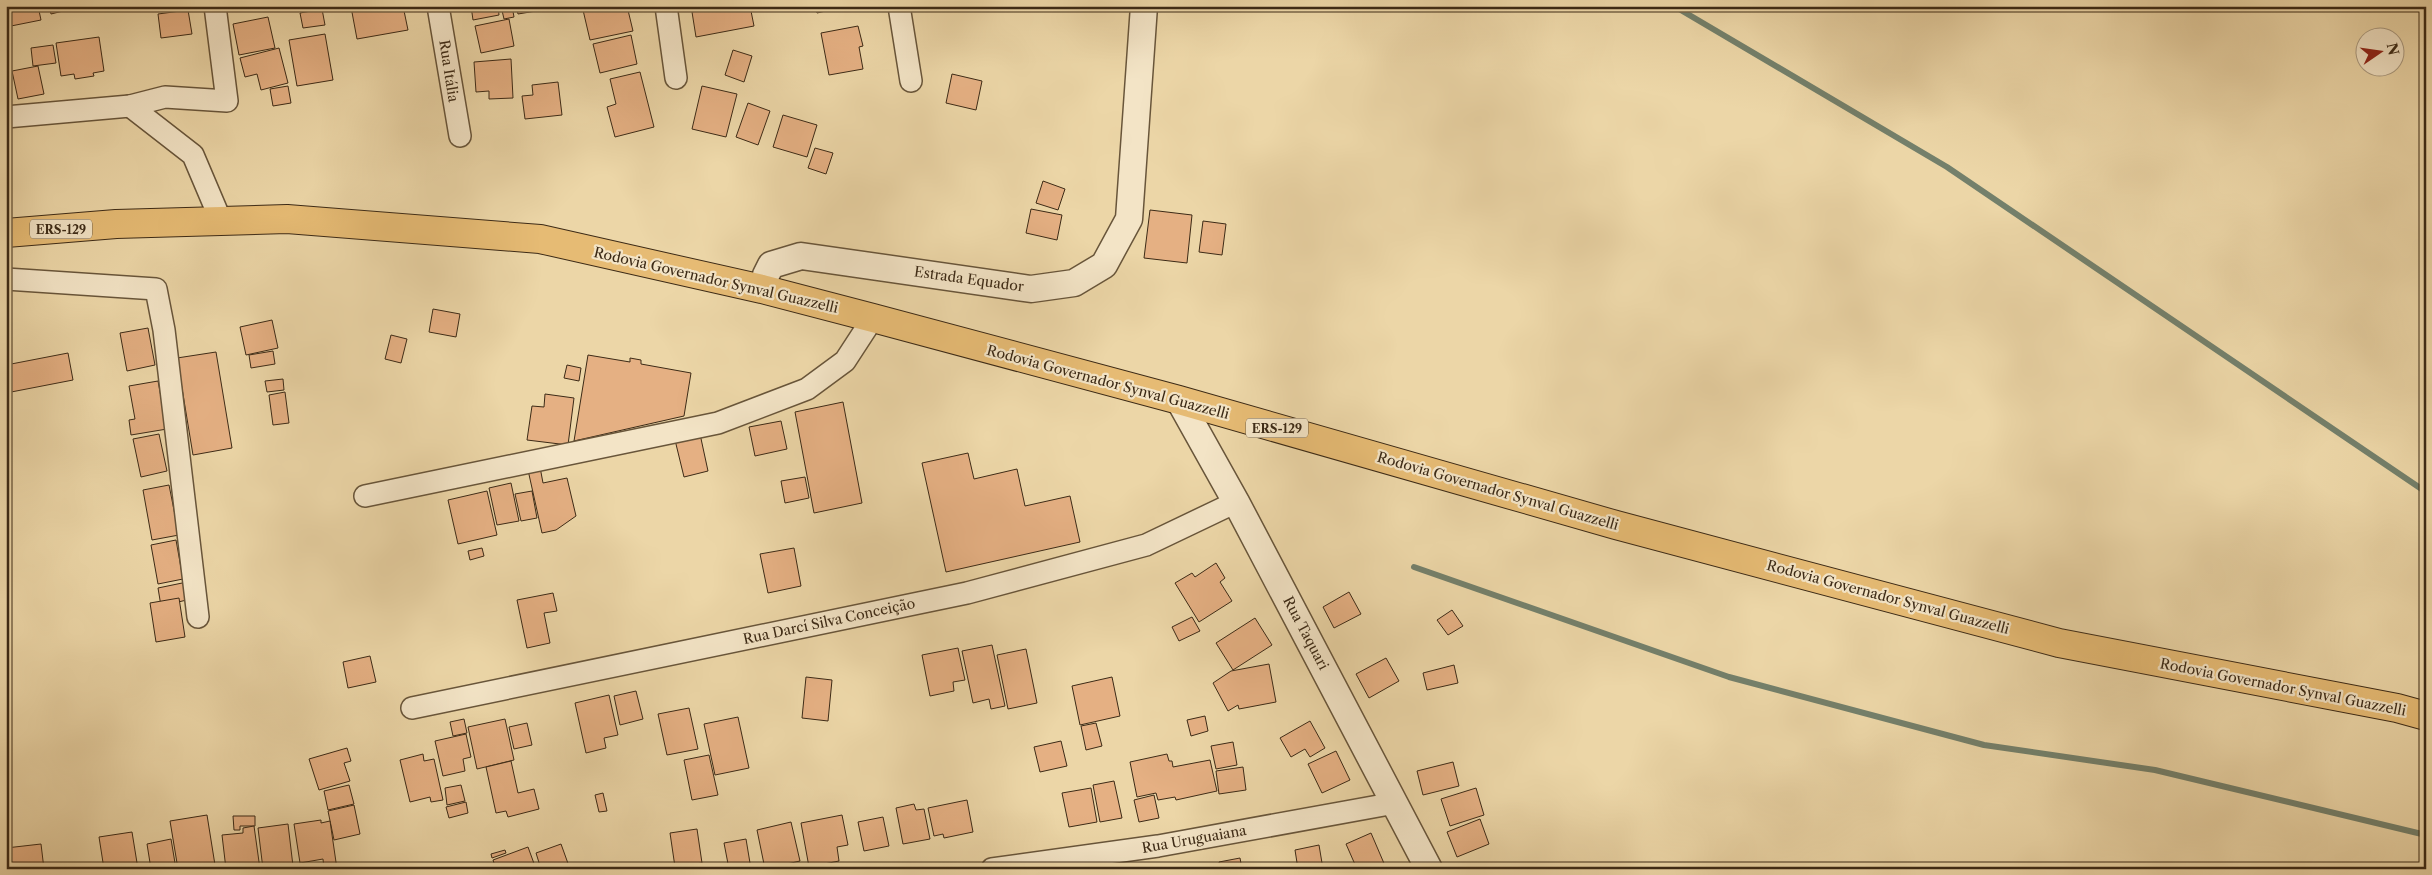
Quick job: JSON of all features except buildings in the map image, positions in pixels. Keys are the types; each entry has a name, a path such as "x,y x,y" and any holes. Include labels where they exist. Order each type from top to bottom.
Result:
{"main road":[{"name":"Rodovia Governador Synval Guazzelli","path":"6,234 116,224 287,219 540,239 762,289 873,318 1179,400 1616,526 2059,642 2396,708 2426,716"}],"street":[{"path":"6,117 130,106 165,97 227,100 215,6"},
{"name":"Rua Itália","path":"438,6 460,136"},
{"path":"666,6 676,78"},
{"path":"899,6 911,81"},
{"name":"Estrada Equador","path":"762,289 771,265 801,256 1032,288 1074,282 1104,265 1129,219 1144,6"},
{"path":"130,106 193,155 221,221"},
{"path":"6,279 156,289 164,330 198,617"},
{"path":"365,496 718,423 807,389 845,361 873,318"},
{"name":"Rua Taquari","path":"1179,400 1236,502 1430,869"},
{"name":"Rua Darcí Silva Conceição","path":"412,708 968,593 1146,545 1236,502"},
{"name":"Rua Uruguaiana","path":"992,869 1158,846 1396,803"}],"waterway":[{"path":"1674,6 1947,167 2426,492"},
{"path":"1414,567 1729,677 1984,745 2155,770 2426,835"}]}
